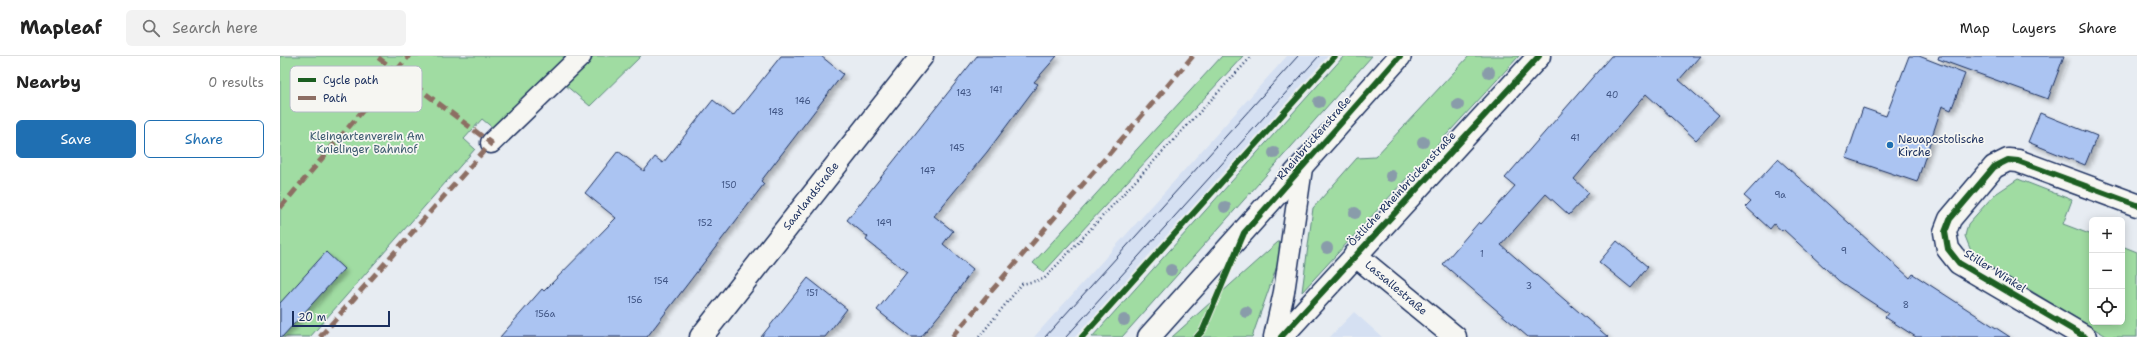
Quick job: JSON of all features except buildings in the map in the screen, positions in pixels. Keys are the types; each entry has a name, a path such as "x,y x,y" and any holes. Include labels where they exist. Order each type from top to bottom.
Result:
{"street":[{"name":"Saarlandstraße","path":"701,337 922,56"},
{"name":"Rheinbrückenstraße","path":"1149,337 1302,168 1400,56"},
{"name":"Östliche Rheinbrückenstraße","path":"1281,337 1539,56"},
{"name":"Stiller Winkel","path":"2085,337 1959,263 1948,248 1945,232 1950,219 1994,167 2008,160 2018,161 2137,205"},
{"name":"Lassallestraße","path":"1355,255 1455,337"}],"lane":[{"path":"491,143 581,56"},
{"path":"1274,337 1284,292 1302,168"}],"path":[{"path":"979,337 1022,284 1044,279 1252,56"}],"shaded area":[{"path":"1287,56 1328,56 1075,337 1034,337"},
{"path":"1354,312 1382,337 1330,337"}],"green space":[{"name":"Kleingartenverein Am Knielinger Bahnhof","path":"280,56 566,56 494,129 482,119 464,139 475,149 310,337 280,337"},
{"path":"592,56 641,56 590,106 564,84"},
{"path":"1222,56 1243,56 1044,272 1033,263"},
{"path":"1344,56 1372,56 1122,337 1092,337"},
{"path":"1469,56 1519,56 1302,292 1313,208 1357,158 1375,157"},
{"path":"2018,179 2072,200 2063,224 2089,234 2089,325 2125,325 2125,247 2137,252 2137,337 2108,337 1973,256 1965,236 1968,224 1994,195"},
{"path":"1278,242 1283,242 1283,249 1252,337 1172,337"}],"tram line":[{"path":"1045,337 1298,56"},
{"path":"1066,337 1319,56"}],"marked path":[{"path":"376,56 389,66"},
{"path":"401,66 409,56"},
{"path":"952,337 1193,56"},
{"path":"320,337 491,143 422,91"},
{"path":"280,208 361,112"}],"cycle path":[{"path":"1082,337 1335,56"},
{"path":"1197,337 1203,330 1244,233 1400,56"},
{"path":"1281,337 1539,56"},
{"path":"2085,337 1959,263 1948,249 1945,232 1950,219 1994,167 2008,160 2018,161 2137,205"}],"place":[{"name":"Neuapostolische Kirche","path":"1890,145"}]}
